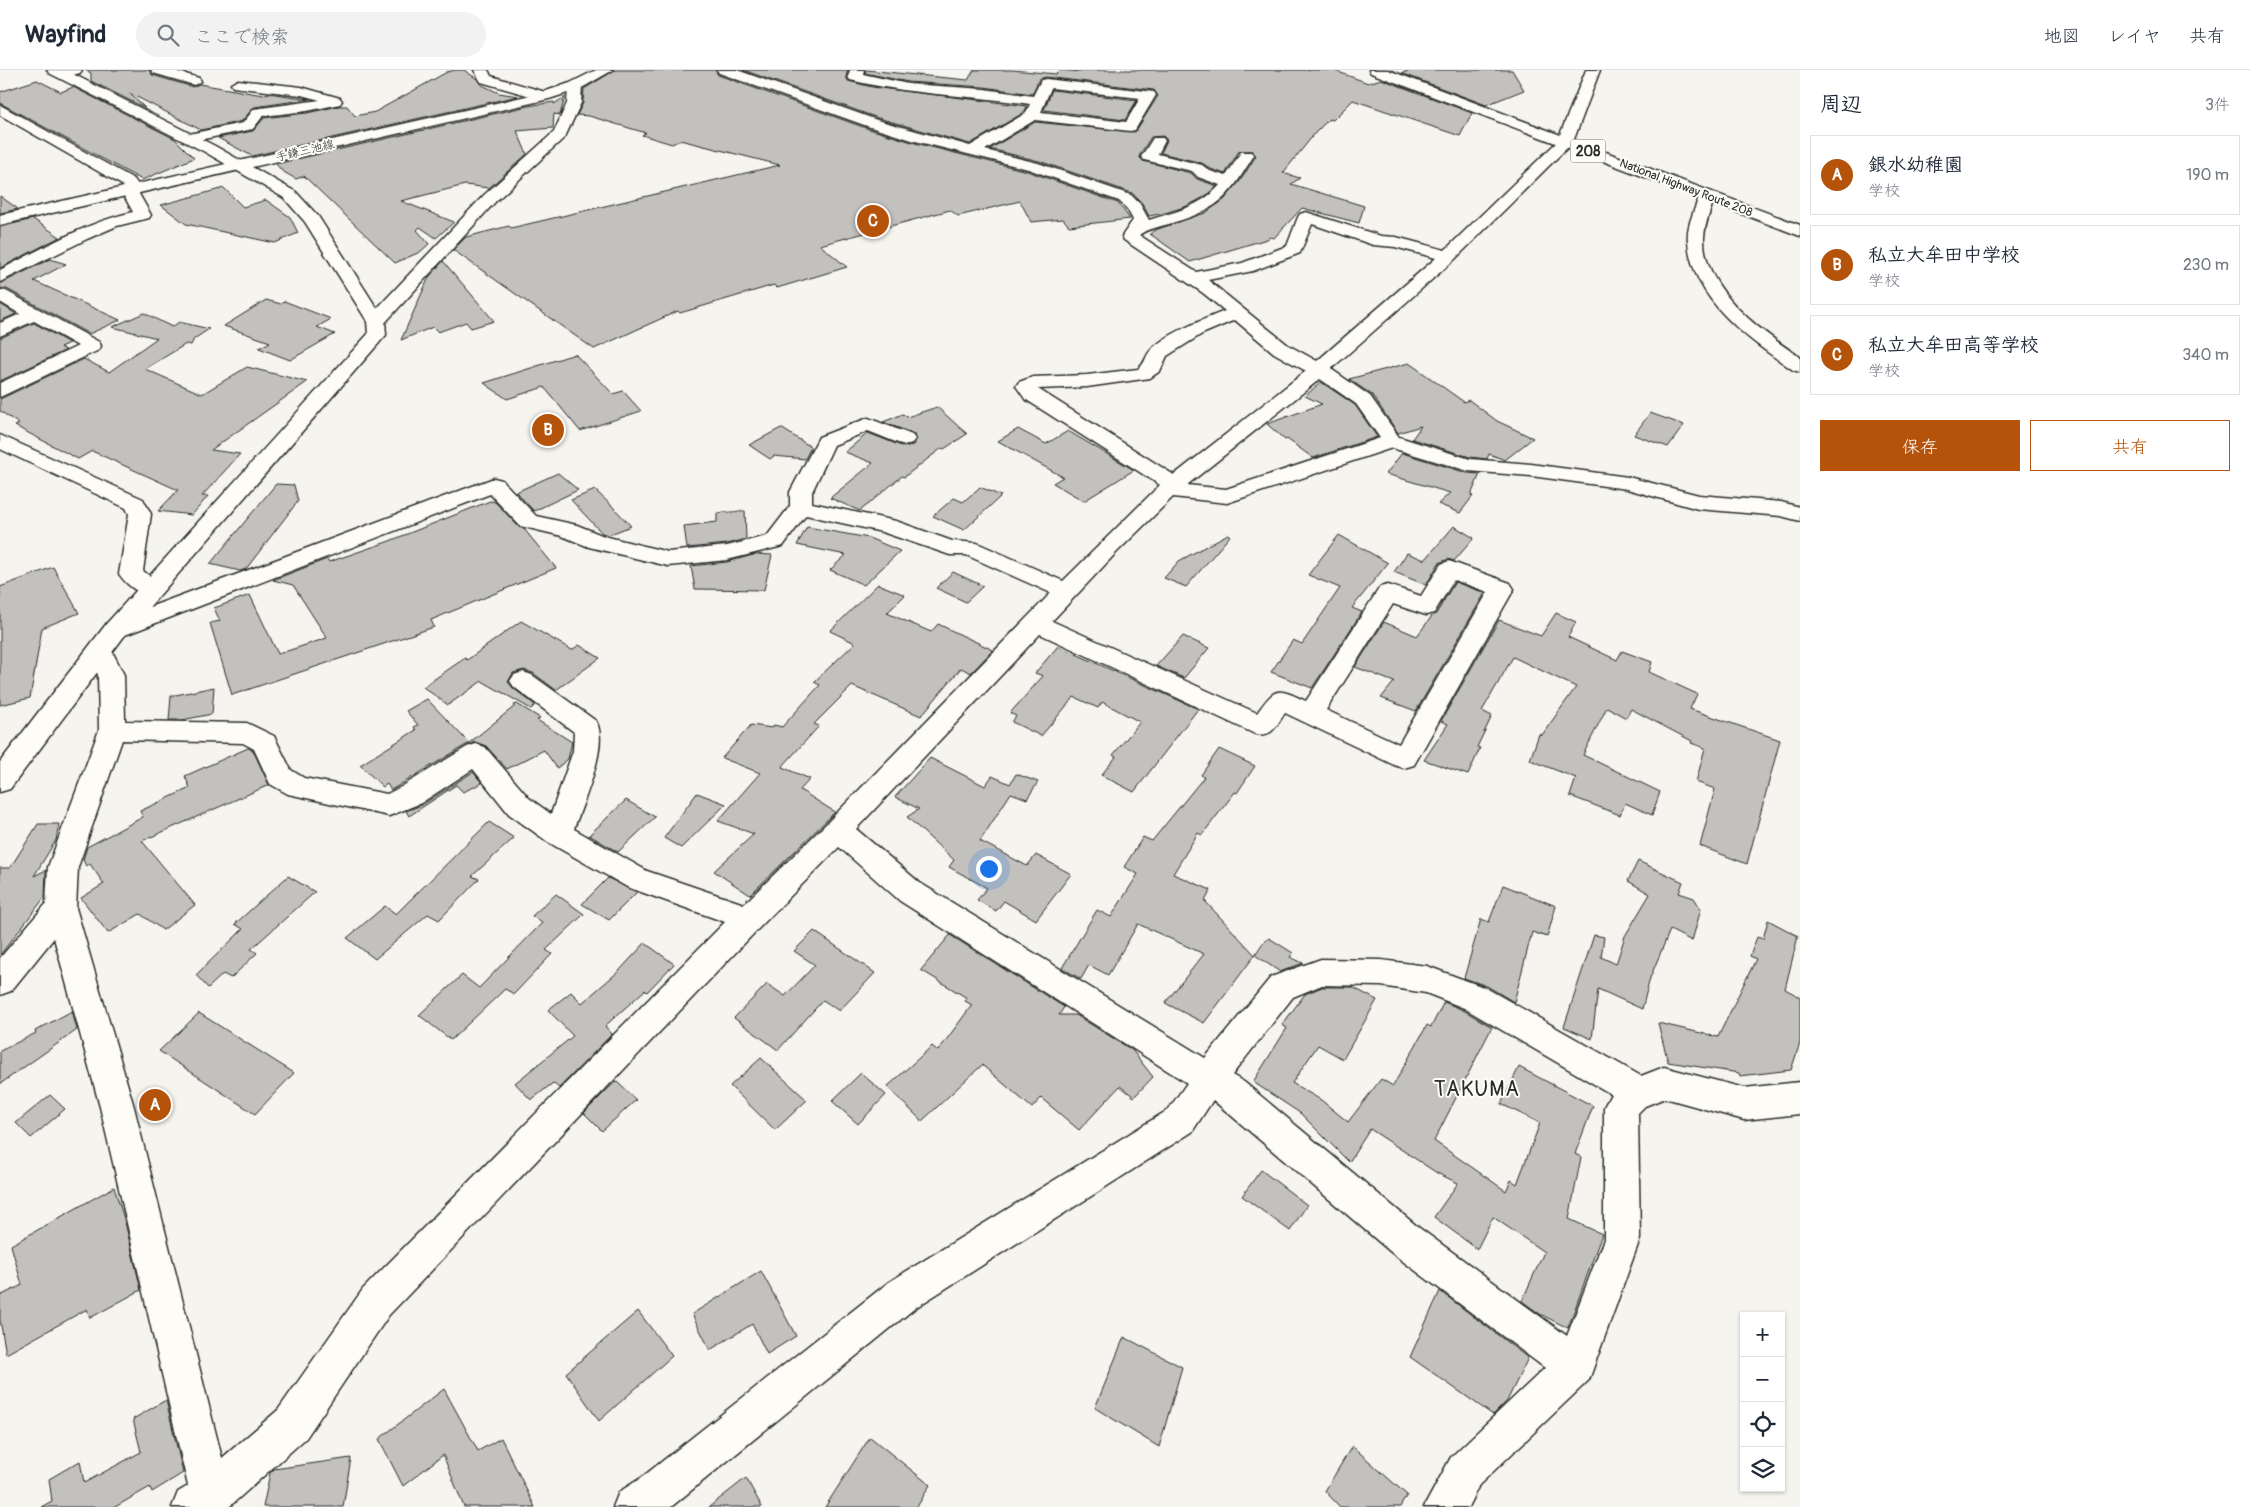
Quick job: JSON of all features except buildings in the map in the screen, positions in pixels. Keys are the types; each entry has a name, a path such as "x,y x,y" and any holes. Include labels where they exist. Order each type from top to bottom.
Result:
{"main road":[{"path":"158,70 191,76"},
{"path":"481,70 486,79 544,96"},
{"name":"手鎌三池線","path":"0,220 544,96 565,84 606,70"},
{"path":"724,70 872,123 1033,166 1125,198 1134,207 1142,220 1130,236 1192,278 1281,349 1319,370 1363,400 1392,442"},
{"path":"857,70 855,77 908,88 984,93 1034,108 1130,127 1150,94 1046,83 1040,84 1034,108 972,151"},
{"name":"National Highway Route 208","path":"1376,70 1800,231"},
{"path":"108,640 112,730 63,867 61,908 117,1107 204,1503 292,1424 376,1302 749,918 838,830 1108,548 1172,488 1319,370 1448,256 1566,142 1593,70"},
{"path":"0,782 108,640 151,589 377,335 376,322 312,219 290,194 64,71"},
{"path":"189,138 248,126 259,112 307,107 335,101 308,92 238,84"},
{"path":"376,322 490,198 560,134 574,103 565,84"},
{"path":"0,109 128,182 133,189 131,194 143,215 112,222 80,235 0,277"},
{"path":"1158,141 1149,157 1197,168 1204,174 1230,183"},
{"path":"1136,229 1199,208 1215,199 1230,183 1246,155"},
{"path":"1707,196 1695,239 1704,273 1724,305 1758,338 1800,366"},
{"path":"1192,278 1247,267 1294,249 1306,217 1379,241 1396,242 1448,256"},
{"path":"0,295 92,346 0,391"},
{"path":"1237,313 1195,330 1158,353 1154,367 1142,374 1034,383 1026,386 1032,395 1172,488 1226,496 1392,442 1468,466 1531,470 1628,483 1698,502 1781,509 1800,514"},
{"path":"0,330 34,314"},
{"path":"108,640 494,485 528,521 569,530 597,542 668,559 727,553 775,541 801,507 800,492 826,441 868,424 905,439"},
{"path":"0,441 135,504 140,514 131,574 151,589"},
{"path":"801,507 888,526 950,548 969,548 1066,591"},
{"path":"1036,623 1262,726 1281,700 1310,714 1404,758 1502,589 1449,569 1426,607 1388,593 1310,714"},
{"path":"523,681 587,728 586,751 558,834"},
{"path":"112,730 247,733 265,743 280,778 298,787 389,805 411,795 476,754 518,806 558,834 637,880 749,918"},
{"path":"838,830 910,892 1232,1093 1405,1240 1575,1366"},
{"path":"0,980 61,908"},
{"path":"634,1507 656,1493 902,1296 1180,1121 1209,1078 1282,987 1321,972 1381,974 1428,980 1475,998 1638,1092"},
{"path":"1445,1507 1465,1471 1575,1366 1622,1239 1621,1107 1638,1092 1664,1082 1744,1104 1800,1098"}],"place":[{"name":"私立大牟田高等学校","path":"873,221"},
{"name":"私立大牟田中学校","path":"548,430"},
{"name":"銀水幼稚園","path":"155,1105"}],"district":[{"name":"TAKUMA","path":"1477,1089"}]}
